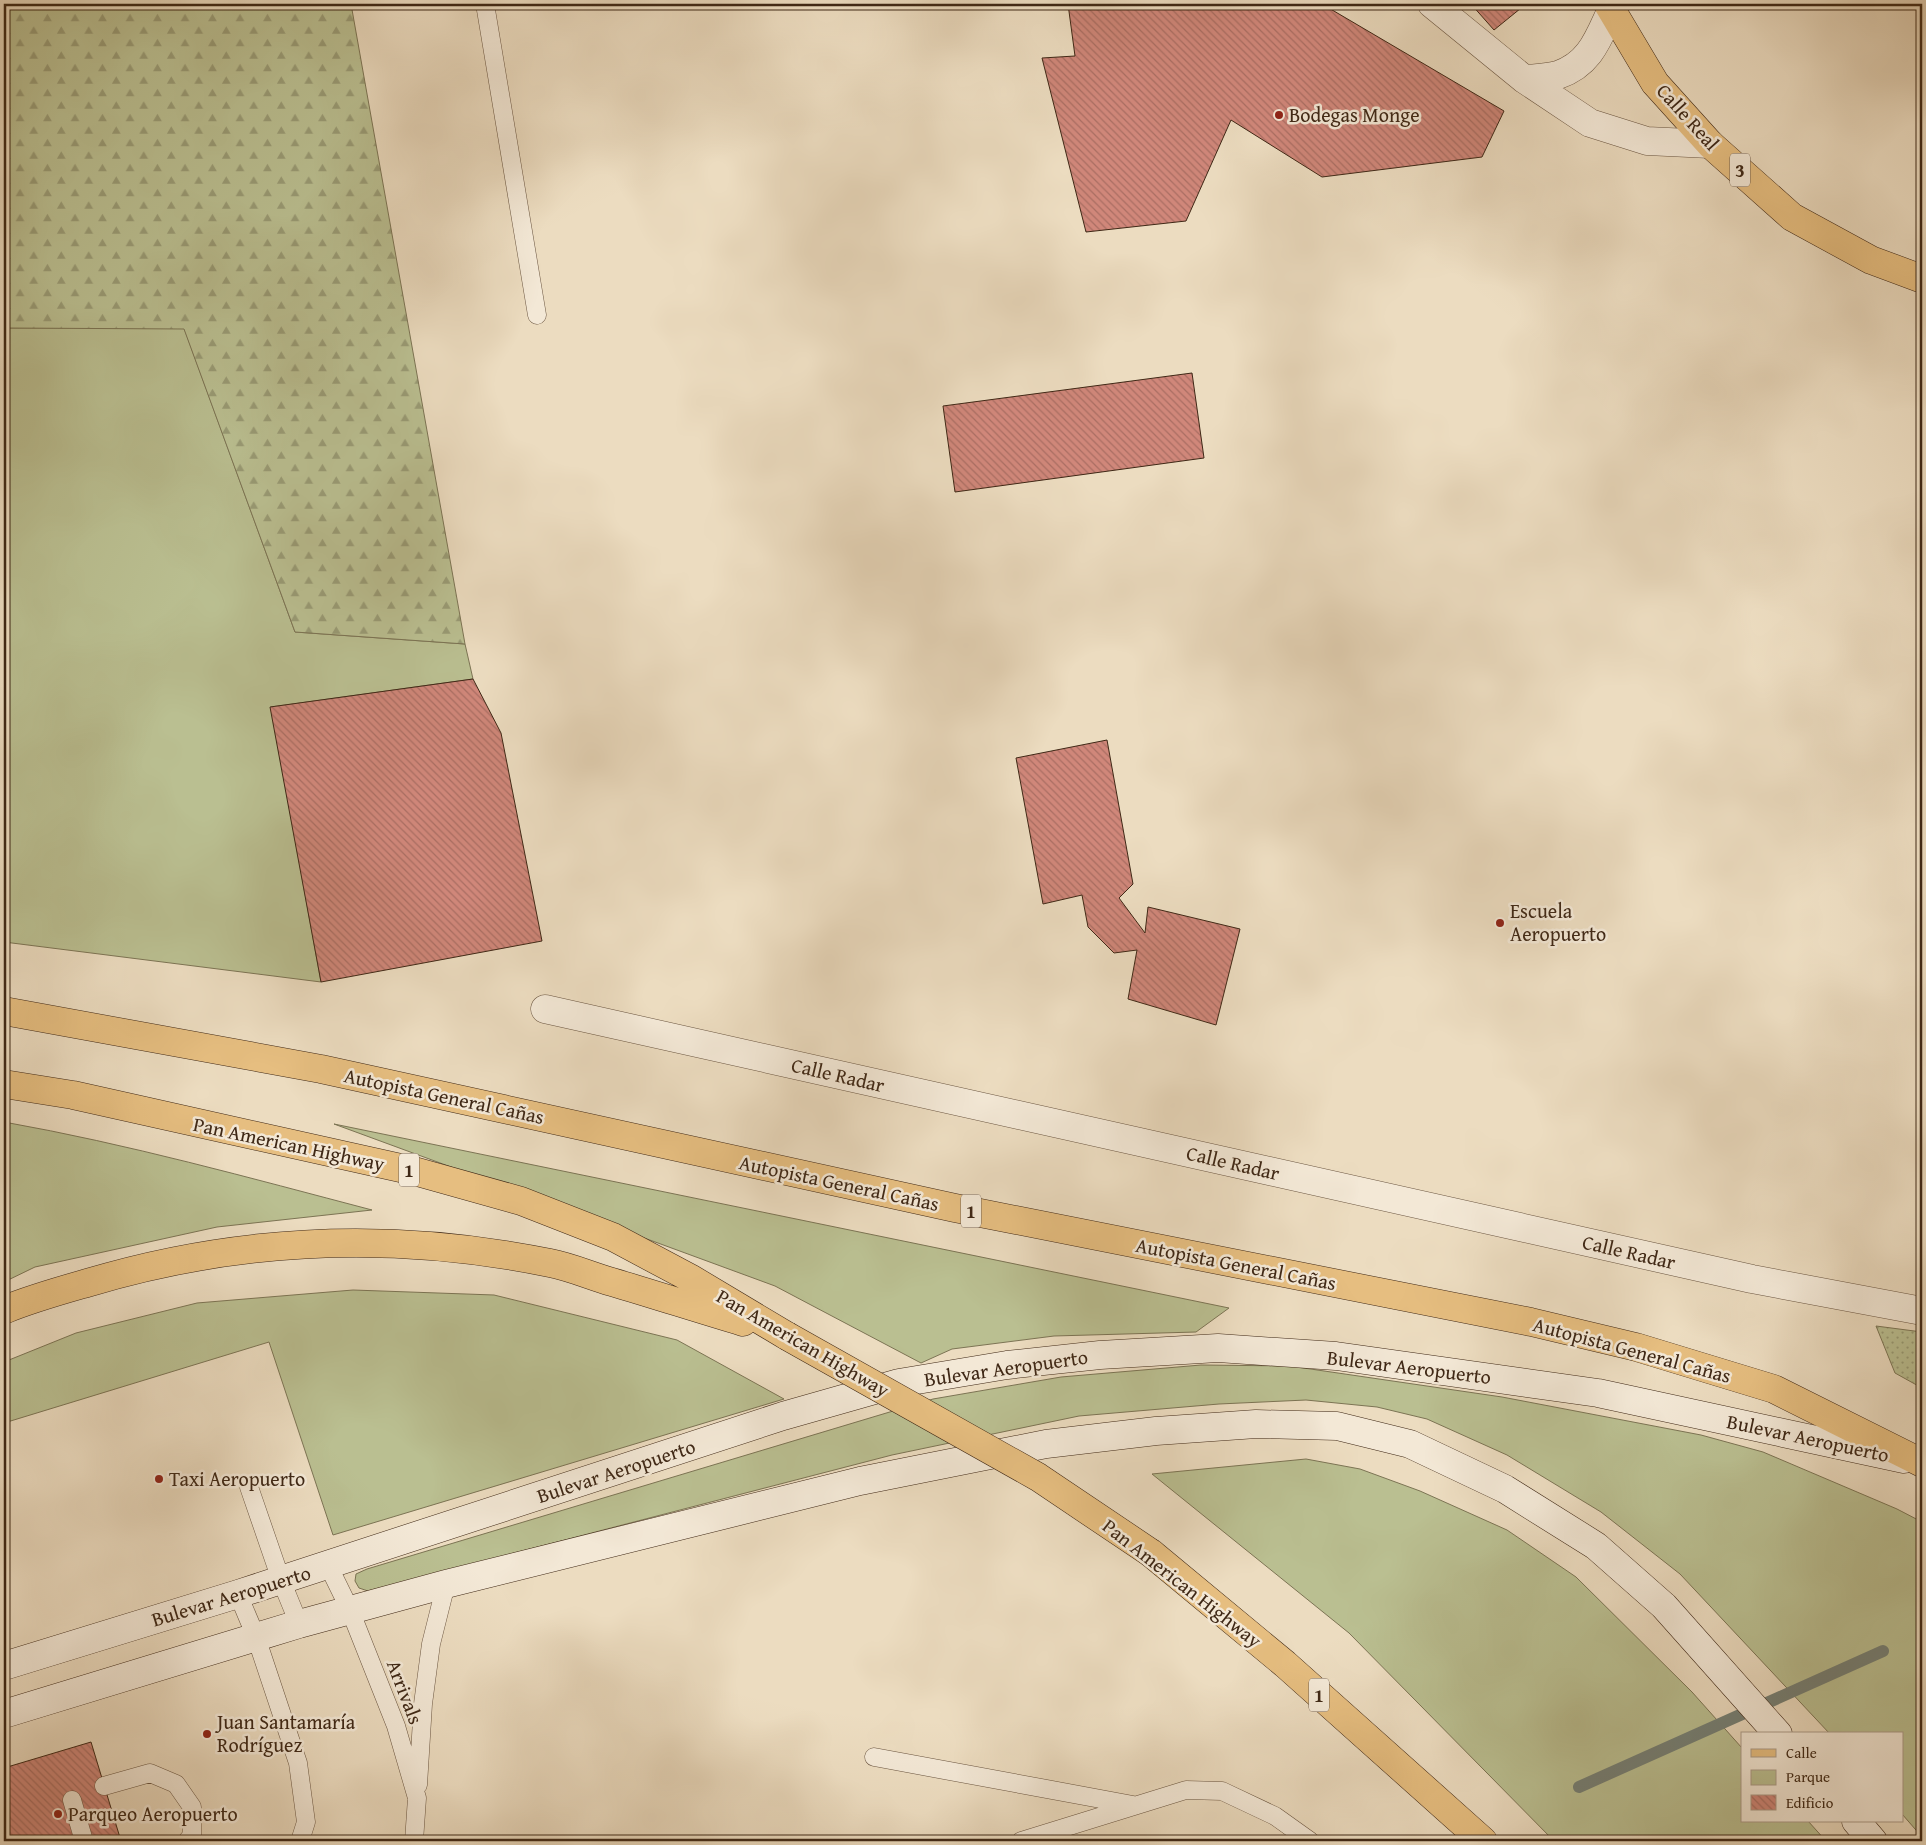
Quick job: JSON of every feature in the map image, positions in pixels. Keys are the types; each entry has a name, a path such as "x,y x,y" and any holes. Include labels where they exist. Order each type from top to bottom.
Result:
{"main road":[{"name":"Calle Real","path":"1609,8 1655,83 1710,144 1792,217 1871,260 1922,279"},
{"name":"Autopista General Cañas","path":"4,1011 321,1069 955,1208 1530,1322 1636,1347 1774,1389 1922,1463"},
{"name":"Pan American Highway","path":"4,1084 74,1095 414,1172 521,1201 612,1237 690,1278 787,1336 1038,1478 1151,1554 1285,1664 1483,1841"},
{"path":"4,1310 127,1271 189,1257 253,1247 318,1242 370,1242 427,1244 551,1263 787,1336"}],"street":[{"path":"1432,4 1524,80 1590,123 1647,141 1710,144"},
{"path":"1524,80 1558,75 1580,64 1596,43 1609,8"},
{"name":"Calle Radar","path":"546,1009 1752,1279 1922,1311"},
{"name":"Bulevar Aeropuerto","path":"4,1666 238,1594 783,1416 899,1384 1007,1365 1100,1355 1218,1348 1336,1356 1598,1393 1922,1463"},
{"path":"4,1714 350,1610 446,1584 860,1481 1046,1444 1156,1431 1256,1424 1337,1426 1410,1444 1506,1489 1596,1546 1664,1606 1776,1732"},
{"path":"1857,1822 1873,1841"}],"lane":[{"path":"485,4 536,315"},
{"path":"249,1487 281,1580 299,1624"},
{"name":"Arrivals","path":"328,1565 350,1610 396,1726 418,1798 414,1841"},
{"path":"418,1798 423,1704 431,1644 446,1584"},
{"path":"238,1594 256,1637 298,1763 306,1822 300,1841"},
{"path":"874,1757 1136,1805"},
{"path":"104,1786 150,1773 176,1784 192,1807 192,1835 187,1841"},
{"path":"1021,1841 1186,1790 1222,1791 1275,1816 1310,1841"},
{"path":"72,1800 84,1841"}],"green space":[{"path":"4,4 351,4 465,644 295,632 184,329 7,328 4,322"},
{"path":"4,322 7,328 184,328 295,632 465,644 473,679 271,707 321,982 4,942"},
{"path":"4,1122 143,1151 372,1210 217,1227 35,1267 4,1282"},
{"path":"334,1124 1229,1308 1196,1332 1054,1336 952,1349 921,1363 775,1286"},
{"path":"353,1290 494,1295 677,1340 784,1399 333,1535 269,1342 4,1423 4,1362 76,1333 197,1303"},
{"path":"1876,1326 1922,1332 1922,1388 1895,1373"},
{"path":"1201,1365 1290,1366 1502,1397 1701,1435 1763,1452 1897,1509 1922,1522 1922,1837 1904,1816 1904,1732 1828,1732 1680,1574 1601,1512 1507,1455 1427,1419 1377,1407 1306,1400 1219,1404 1079,1416 892,1455 368,1591 359,1588 355,1581 356,1574 367,1569 933,1399 1061,1377"},
{"path":"1306,1459 1360,1469 1420,1491 1507,1530 1576,1577 1692,1692 1741,1747 1741,1822 1809,1822 1826,1841 1554,1841 1349,1633 1152,1474"}],"building":[{"name":"Bodegas Monge","path":"1068,4 1322,4 1504,111 1482,157 1322,177 1231,120 1186,221 1086,232 1042,58 1075,56"},
{"path":"1471,4 1526,4 1494,30"},
{"path":"1192,373 1204,458 955,492 943,406"},
{"path":"473,679 501,733 542,941 321,982 270,707"},
{"path":"1107,740 1133,884 1119,898 1145,933 1148,907 1240,929 1216,1025 1128,999 1137,950 1114,953 1088,927 1082,895 1043,904 1016,758"},
{"name":"Parqueo Aeropuerto","path":"91,1742 121,1841 4,1841 4,1768"}],"waterway":[{"path":"1579,1787 1883,1651"}],"place":[{"name":"Bodegas Monge","path":"1279,115"},
{"name":"Escuela Aeropuerto","path":"1500,923"},
{"name":"Taxi Aeropuerto","path":"159,1479"},
{"name":"Juan Santamaría Rodríguez","path":"207,1734"},
{"name":"Parqueo Aeropuerto","path":"58,1814"}]}
